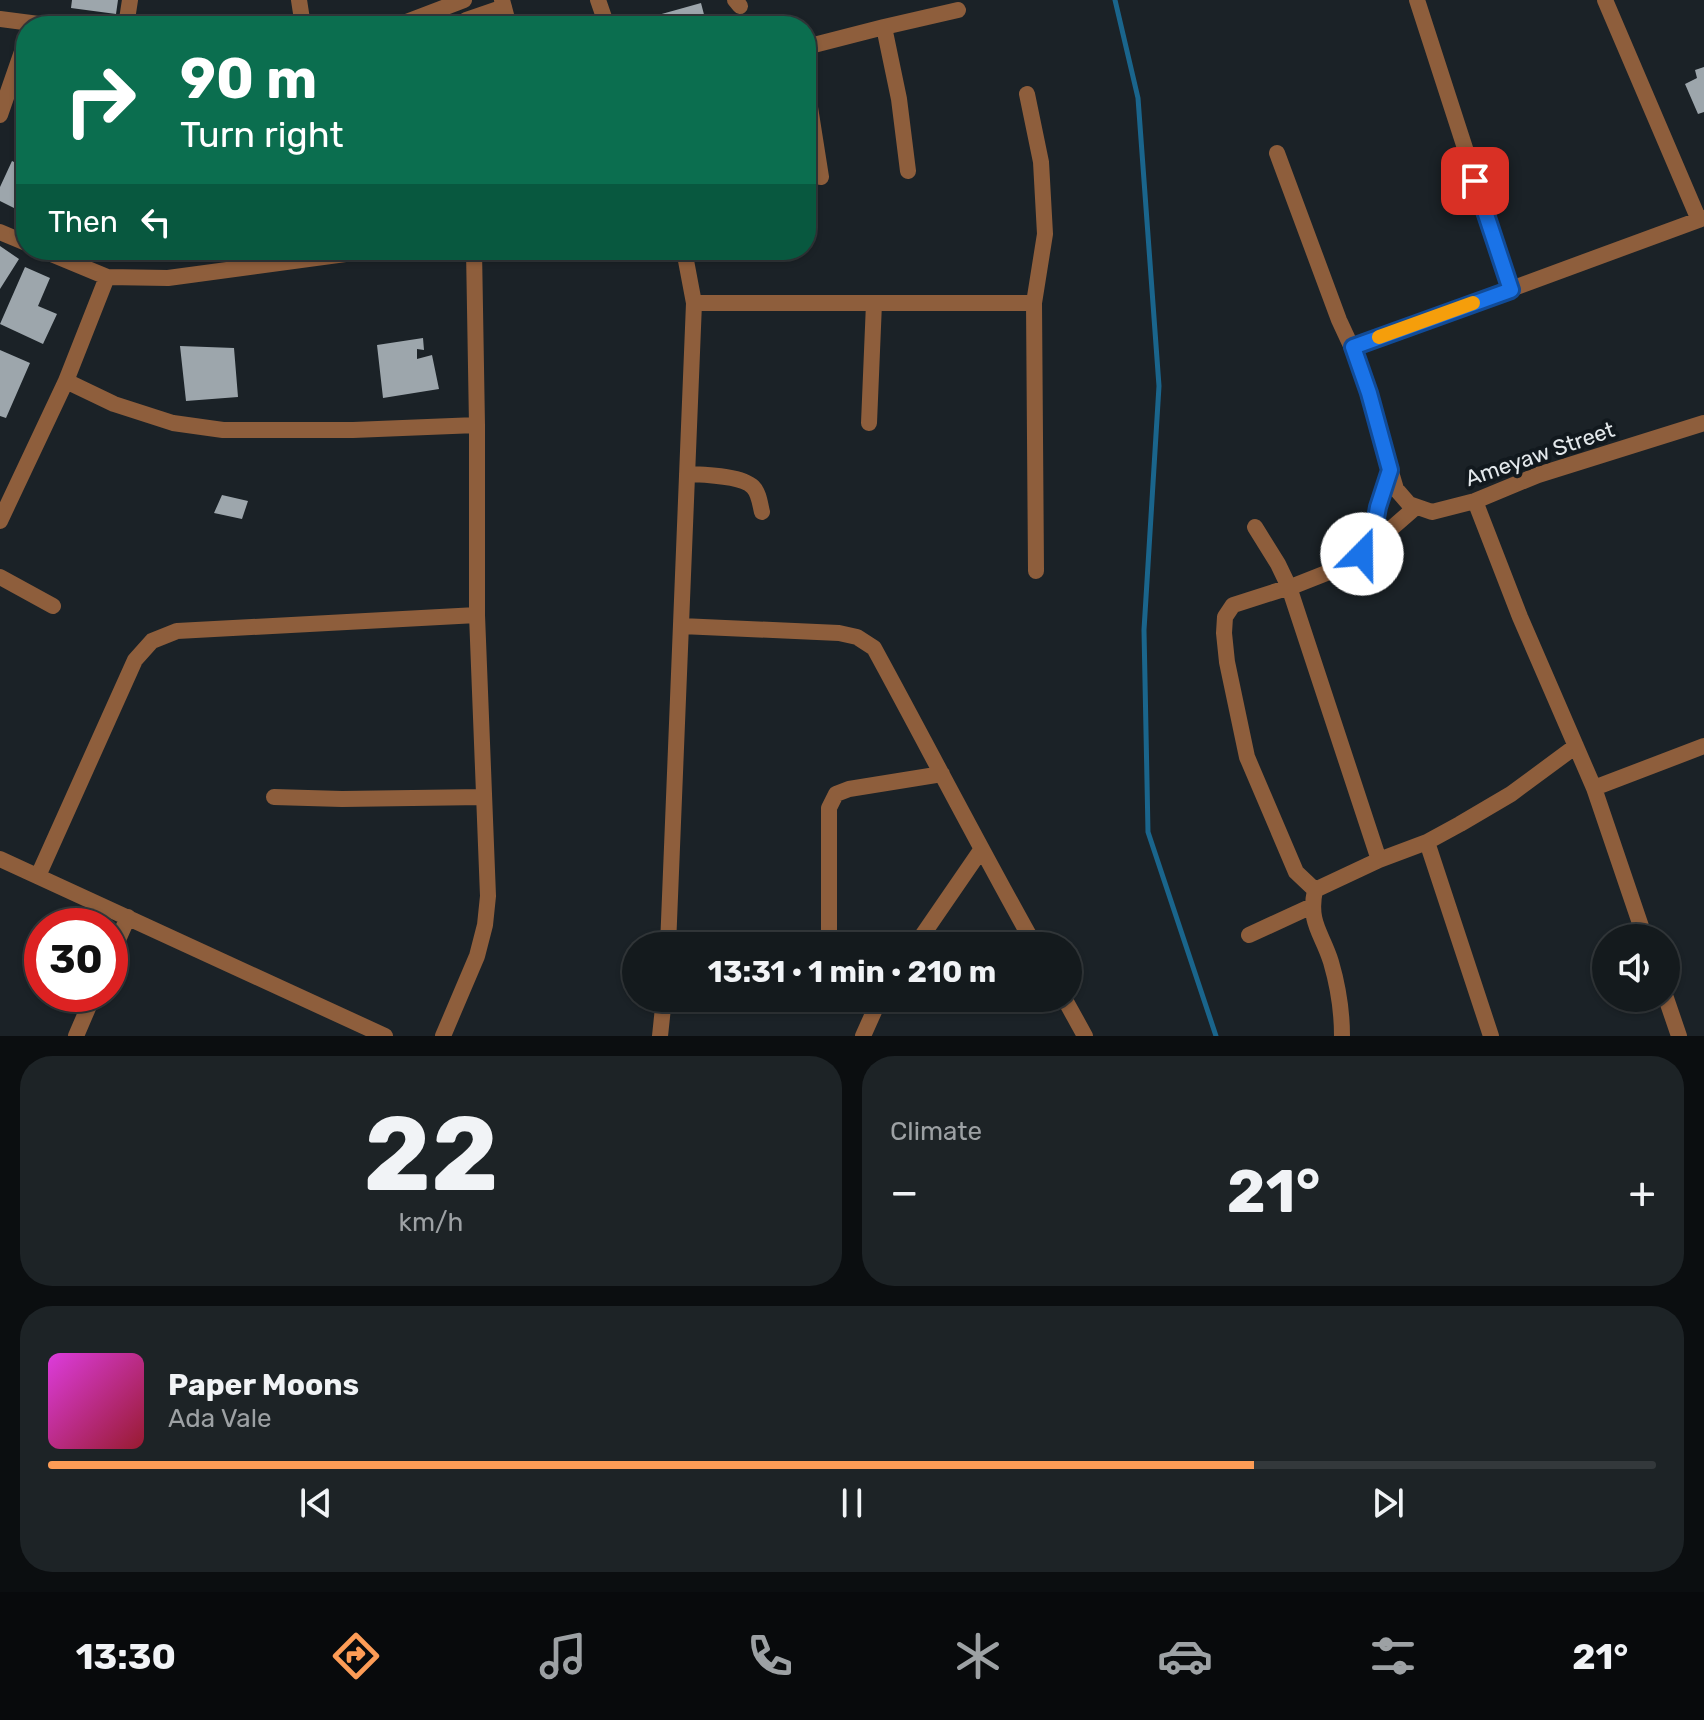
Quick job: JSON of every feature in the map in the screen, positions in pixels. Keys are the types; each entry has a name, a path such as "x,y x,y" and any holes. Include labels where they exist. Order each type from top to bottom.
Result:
{"street":[{"path":"1417,0 1511,290"},
{"path":"1353,347 1702,219 1605,0"},
{"path":"429,16 462,1"},
{"path":"480,16 503,4"},
{"path":"816,44 958,10"},
{"path":"884,27 899,99 908,171"},
{"path":"0,115 16,69"},
{"path":"1027,94 1041,162 1045,234 1034,303 1036,571"},
{"path":"816,145 821,177"},
{"path":"1277,153 1339,320 1353,347 1396,489 1409,504 1416,507 1362,554 1334,570 1233,605 1225,617 1227,662 1247,757 1296,872 1313,898 1314,921 1330,959 1339,994 1342,1036"},
{"path":"66,260 107,277 168,278 301,260"},
{"path":"443,1036 477,956 488,896 477,615 474,260"},
{"path":"669,932 694,303 686,260"},
{"path":"0,521 66,381 107,277"},
{"path":"694,303 1034,303"},
{"path":"869,423 874,303"},
{"path":"66,381 114,404 173,423 223,430 353,430 477,425"},
{"name":"Ameyaw Street","path":"1416,507 1432,512 1475,501 1538,475 1704,423"},
{"path":"1371,546 1378,507 1390,470"},
{"path":"687,474 745,481 756,489 762,512"},
{"path":"1475,501 1520,617 1594,788 1640,924"},
{"path":"1255,527 1268,545 1289,587 1379,860"},
{"path":"0,577 53,606"},
{"path":"38,876 135,660 152,641 177,631 477,615"},
{"path":"681,626 839,633 857,637 874,648 1027,932"},
{"path":"1249,935 1379,860 1427,842 1511,794 1576,746"},
{"path":"1594,788 1704,746"},
{"path":"829,932 829,808 836,794 849,789 942,774"},
{"path":"274,797 483,797"},
{"path":"1427,842 1491,1036"},
{"path":"925,932 981,850"},
{"path":"0,859 108,908"},
{"path":"128,917 385,1036"},
{"path":"76,1036 86,1012"},
{"path":"660,1036 663,1012"},
{"path":"863,1036 874,1012"},
{"path":"1072,1012 1085,1036"},
{"path":"1671,1012 1679,1036"}],"building":[{"path":"72,0 118,0 116,14 71,8"},
{"path":"701,3 704,16 654,16"},
{"path":"1704,67 1704,112 1698,114 1685,84 1697,78 1695,70"},
{"path":"12,161 16,163 16,209 0,201 0,187"},
{"path":"0,246 18,260 0,289"},
{"path":"25,267 50,278 38,306 57,314 43,344 0,324"},
{"path":"423,338 424,350 417,349 417,359 432,355 439,389 383,398 377,345"},
{"path":"180,346 234,348 238,397 186,401"},
{"path":"0,350 30,363 6,418 0,416"},
{"path":"222,495 248,501 242,519 214,513"}],"waterway":[{"path":"1115,0 1138,98 1159,386 1144,630 1148,832 1216,1036"}],"slow traffic":[{"path":"1379,337 1473,303"}],"route":[{"path":"1362,554 1371,546 1378,507 1390,470 1353,347 1511,290 1475,181"}]}
